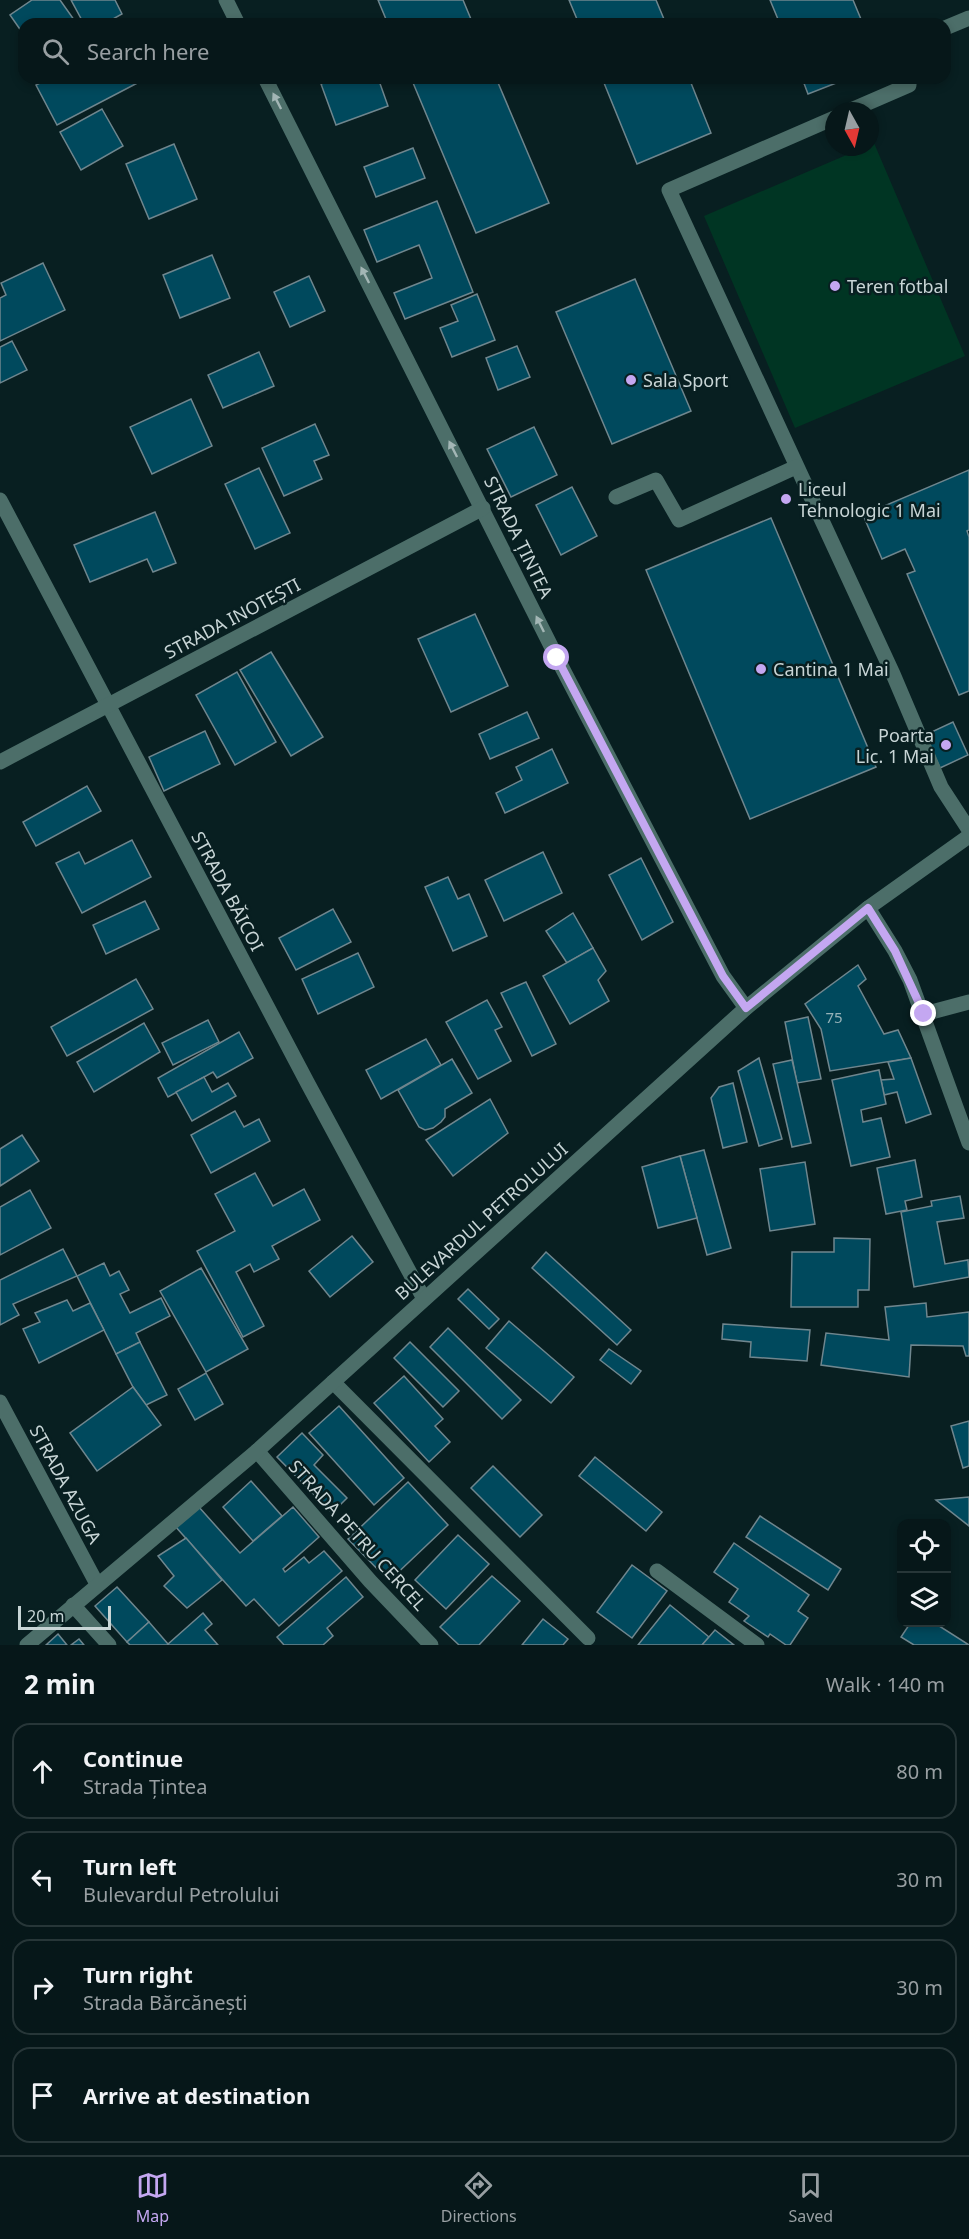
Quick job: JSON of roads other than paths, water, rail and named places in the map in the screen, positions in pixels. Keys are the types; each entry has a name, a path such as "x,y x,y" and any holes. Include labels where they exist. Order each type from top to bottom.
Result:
{"street":[{"path":"226,0 235,18"},
{"path":"951,26 969,18"},
{"name":"STRADA ȚINTEA","path":"268,84 557,658 717,965 746,1008"},
{"path":"870,102 909,84"},
{"path":"825,122 669,190 893,674 941,787 969,830"},
{"path":"616,497 656,480 679,520 796,467"},
{"name":"STRADA BĂICOI","path":"0,500 424,1299"},
{"name":"STRADA INOTEȘTI","path":"0,762 483,508"},
{"name":"BULEVARDUL PETROLULUI","path":"27,1645 257,1450 746,1008 868,908 969,836"},
{"path":"868,908 895,951 924,1014 969,1143"},
{"path":"924,1014 969,1002"},
{"path":"333,1382 588,1638"},
{"name":"STRADA AZUGA","path":"0,1402 97,1584"},
{"name":"STRADA PETRU CERCEL","path":"257,1450 370,1581 431,1645"},
{"path":"657,1571 757,1645"},
{"path":"74,1605 109,1645"}],"place":[{"name":"Teren fotbal","path":"835,286"},
{"name":"Sala Sport","path":"631,380"},
{"name":"Liceul Tehnologic 1 Mai","path":"786,499"},
{"name":"Cantina 1 Mai","path":"761,669"},
{"name":"Poarta Lic. 1 Mai","path":"946,745"}]}
